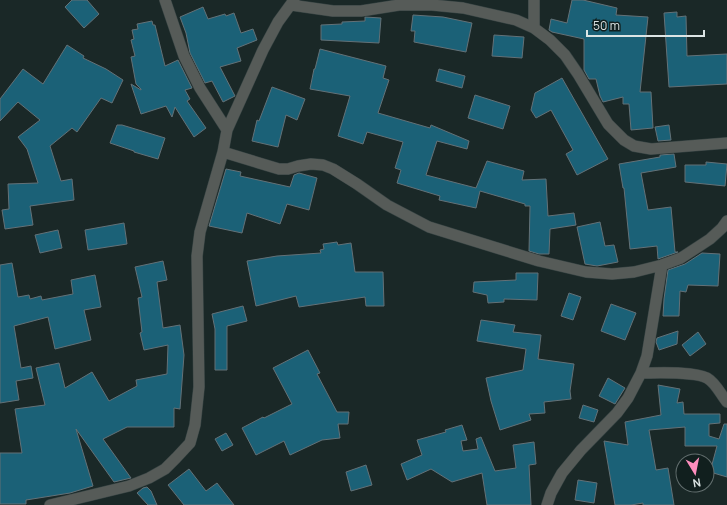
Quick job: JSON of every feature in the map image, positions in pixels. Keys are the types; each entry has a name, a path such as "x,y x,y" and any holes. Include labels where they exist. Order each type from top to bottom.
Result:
{"street":[{"path":"165,0 184,56 200,88 227,130"},
{"path":"534,0 534,28"},
{"path":"50,505 129,486 149,478 166,469 190,443 195,425 199,387 197,256 200,232 223,152 227,130 263,50 278,22 293,3 333,11 361,11 398,6 432,5 463,8 516,20 534,28 550,40 565,55 608,124 624,140 634,146 651,149 727,143"},
{"path":"223,152 279,169 288,169 311,164 323,165 333,169 387,205 429,227 539,261 586,272 612,274 634,272 662,265 681,258 710,239 727,221"},
{"path":"547,505 551,493 562,473 581,450 617,413 628,398 641,373 647,356 662,265"},
{"path":"641,373 670,372 696,375 707,378 714,384 727,402"}],"building":[{"path":"72,0 87,0 99,14 84,28 65,7"},
{"path":"572,0 583,0 617,8 616,15 648,17 640,92 651,92 653,128 631,130 629,104 623,104 623,97 603,102 596,79 589,79 584,70 584,39 549,30 551,19 567,23"},
{"path":"203,7 208,19 234,13 241,33 253,29 257,40 237,48 241,61 220,67 235,96 223,102 212,81 205,83 190,53 186,33 180,17"},
{"path":"677,12 677,17 686,16 687,56 727,54 727,84 669,87 664,13"},
{"path":"413,15 443,17 472,23 466,52 414,42 415,31 411,31"},
{"path":"365,17 381,18 379,43 321,40 321,25 365,21"},
{"path":"152,21 153,25 155,25 165,66 178,60 192,88 185,90 190,99 187,101 206,128 194,137 175,107 172,117 166,106 141,114 131,84 141,90 136,84 131,57 135,56 131,40 134,39 132,30 138,29 137,24"},
{"path":"494,35 524,37 522,58 492,56"},
{"path":"67,45 84,56 83,58 106,69 123,80 112,103 101,98 77,132 72,128 50,146 61,181 72,179 74,200 30,206 33,225 5,229 2,210 9,209 8,184 38,183 27,149 18,137 40,120 18,102 0,121 0,99 23,69 43,84"},
{"path":"320,49 386,66 383,78 389,80 378,113 430,128 431,125 469,141 467,149 437,141 426,175 476,188 487,161 524,171 522,180 546,179 548,216 574,213 576,225 550,229 549,254 539,254 529,251 530,206 525,206 525,204 480,191 476,208 439,200 440,196 397,183 401,170 395,168 403,142 367,132 363,144 338,136 350,96 310,89"},
{"path":"439,69 465,76 462,88 436,81"},
{"path":"562,78 608,159 577,175 566,154 573,150 551,110 536,118 531,110 535,93"},
{"path":"272,87 305,99 297,120 286,115 278,147 252,141 257,120 259,121"},
{"path":"475,95 510,106 503,129 468,118"},
{"path":"117,125 122,125 165,138 158,159 110,143"},
{"path":"669,125 671,140 658,141 655,127"},
{"path":"674,154 676,167 641,173 648,210 671,207 675,252 678,252 658,259 657,246 630,249 624,188 619,164 660,157 660,155"},
{"path":"706,162 727,164 725,186 685,182 685,165 706,165"},
{"path":"226,169 241,172 240,176 290,187 294,175 299,173 317,178 309,210 287,204 280,224 247,213 242,233 209,226"},
{"path":"600,222 605,246 614,245 618,262 597,266 585,264 577,227"},
{"path":"124,223 127,244 88,250 85,230"},
{"path":"58,230 62,248 40,253 35,235"},
{"path":"337,242 338,245 351,243 355,272 383,272 384,306 366,306 365,297 299,307 296,296 256,306 247,261 277,256 321,253 320,250 324,249 323,244"},
{"path":"702,253 720,254 718,286 688,285 686,292 680,291 679,316 663,316 668,270 685,264"},
{"path":"163,261 167,280 157,282 163,328 180,325 184,355 180,409 174,408 174,427 127,427 103,439 131,478 114,482 76,429 93,486 70,493 26,500 26,504 0,504 0,453 22,453 15,409 45,405 36,368 59,363 65,388 92,372 109,401 137,386 136,380 167,374 168,345 144,350 140,333 142,332 138,298 142,297 135,267"},
{"path":"12,263 18,297 29,295 30,299 41,296 42,300 73,294 71,280 95,275 101,307 84,310 91,340 55,349 48,317 14,326 21,368 31,366 33,378 16,381 19,400 0,403 0,265"},
{"path":"516,273 538,273 537,300 504,299 504,302 488,303 487,295 473,292 474,282 516,280"},
{"path":"569,293 581,297 573,320 561,316"},
{"path":"611,304 636,313 625,340 601,331"},
{"path":"243,306 247,321 227,326 227,370 215,370 215,329 212,314"},
{"path":"481,320 515,325 513,332 541,335 538,359 574,364 570,391 571,399 544,402 545,413 529,414 531,420 500,430 486,378 523,370 526,349 477,341"},
{"path":"678,331 677,344 659,350 656,342 657,338"},
{"path":"698,332 706,344 690,356 682,345"},
{"path":"308,350 320,373 317,374 337,412 349,412 348,424 338,424 340,438 322,440 290,455 284,441 256,455 242,428 292,404 273,368"},
{"path":"608,378 625,388 615,404 599,396"},
{"path":"658,385 680,389 677,403 683,402 684,414 720,414 720,423 709,424 709,436 719,439 724,424 727,424 727,477 715,473 715,453 717,446 685,446 685,427 649,430 656,470 668,468 674,505 643,505 643,503 615,505 604,441 628,445 625,422 661,415"},
{"path":"583,405 598,410 594,422 579,418"},
{"path":"462,425 467,440 461,441 463,451 478,449 476,439 481,437 495,471 516,468 513,445 534,442 536,464 529,465 531,505 487,505 482,473 452,482 431,469 407,480 401,464 422,455 417,440 446,432 445,430"},
{"path":"226,433 233,445 222,451 215,439"},
{"path":"366,465 372,485 351,491 346,472"},
{"path":"189,469 206,491 217,483 234,505 184,505 168,485"},
{"path":"578,480 597,483 594,503 575,500"},
{"path":"147,487 151,491 157,505 148,505 137,493 143,488"}]}
